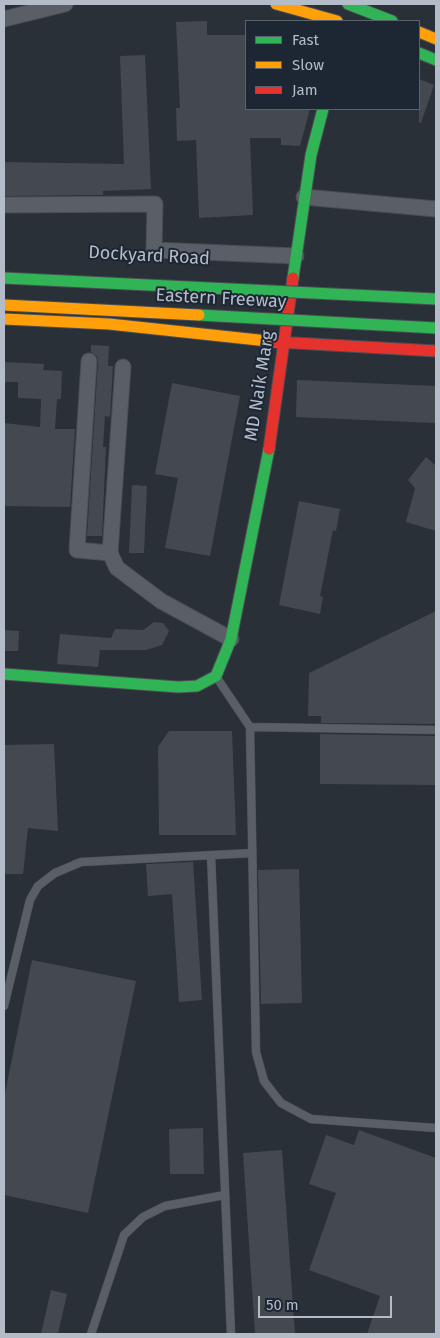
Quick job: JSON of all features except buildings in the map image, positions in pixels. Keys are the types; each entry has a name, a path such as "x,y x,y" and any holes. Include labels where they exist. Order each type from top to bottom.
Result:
{"main road":[{"path":"276,4 333,20"},
{"path":"347,20 350,4 390,20"},
{"path":"420,32 436,39"},
{"path":"420,53 436,60"},
{"name":"MD Naik Marg","path":"216,676 232,639 267,459 285,343 304,197 311,155 323,110"},
{"name":"Dockyard Road","path":"78,270 398,285"},
{"name":"Eastern Freeway","path":"4,278 436,299"},
{"name":"Eastern Freeway","path":"4,305 436,328"},
{"path":"4,319 109,324 285,343 436,351"},
{"path":"4,674 178,687 197,686 216,676"}],"street":[{"path":"4,18 66,4"},
{"path":"304,197 436,209"},
{"path":"4,204 155,204 154,250 296,256"},
{"path":"89,361 77,550 110,553"},
{"path":"124,367 110,553 117,568 161,601 232,639"}],"lane":[{"path":"216,676 250,727 256,1052 264,1080 281,1103 311,1119 436,1128"},
{"path":"250,727 436,730"},
{"path":"4,1006 30,900 38,886 55,873 81,862 252,853"},
{"path":"211,855 231,1334"},
{"path":"91,1334 124,1235 143,1217 165,1206 225,1196"}],"traffic: fast":[{"path":"348,4 389,20"},
{"path":"420,53 436,60"},
{"path":"293,278 311,155 323,110"},
{"path":"4,278 436,299"},
{"path":"199,315 436,328"},
{"path":"4,674 178,687 197,686 216,676 231,639 269,449"}],"traffic: slow":[{"path":"276,4 333,20"},
{"path":"420,32 436,39"},
{"path":"4,305 199,315"},
{"path":"4,319 109,324 277,342"}],"traffic: jam":[{"path":"269,449 293,278"},
{"path":"277,342 436,351"}]}
